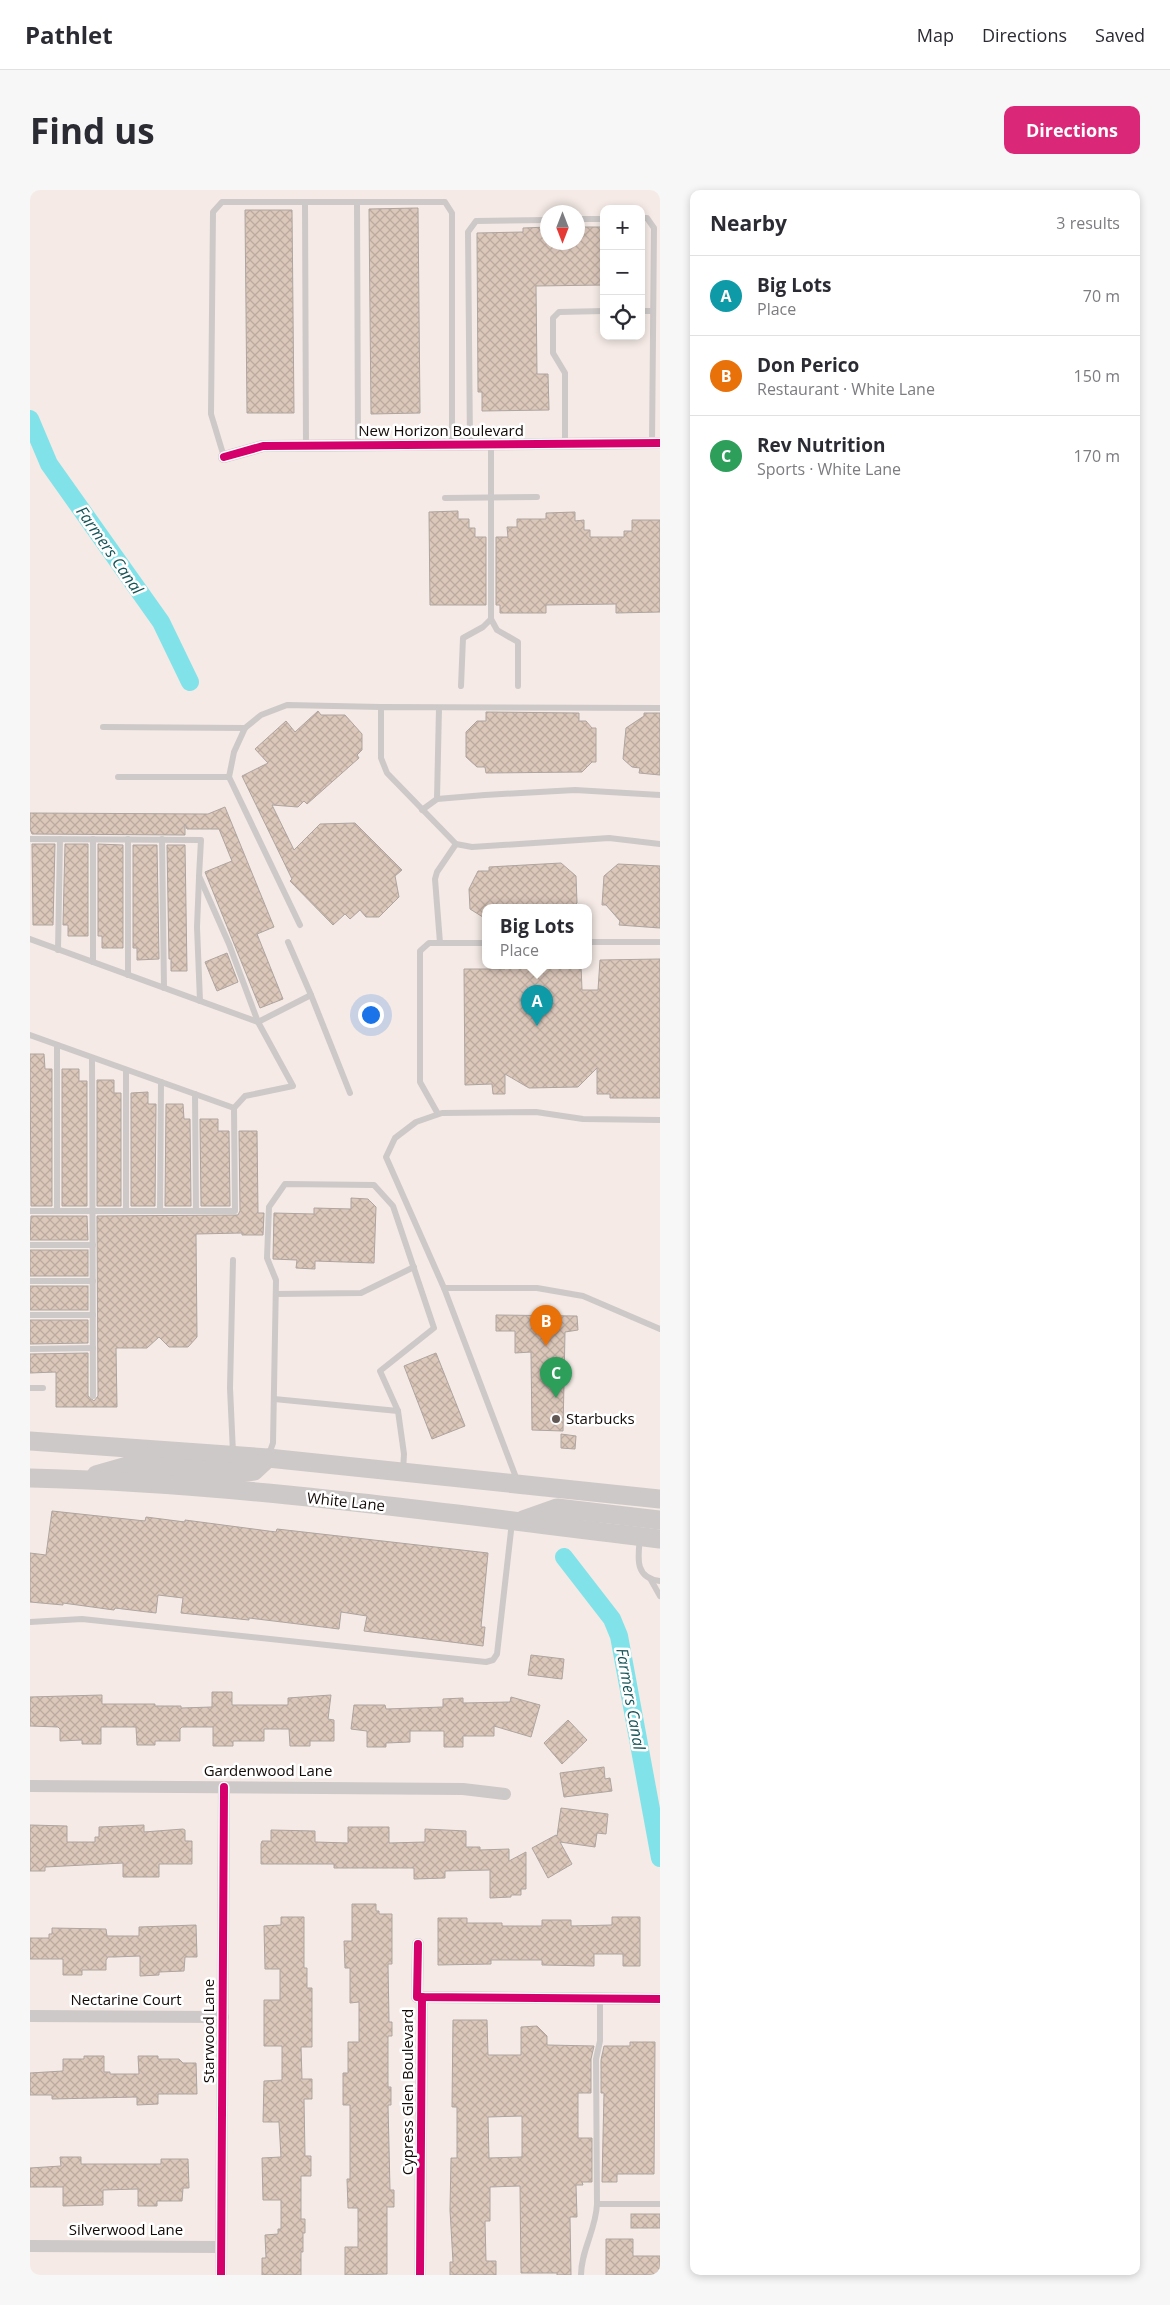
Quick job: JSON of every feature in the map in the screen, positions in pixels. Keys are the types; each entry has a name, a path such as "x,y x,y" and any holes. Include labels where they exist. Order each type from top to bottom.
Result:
{"main road":[{"path":"36,1444 268,1458 660,1499"},
{"path":"83,1479 131,1465 238,1473 254,1471 268,1458"},
{"name":"White Lane","path":"30,1478 83,1479 249,1492 516,1521 660,1539"},
{"path":"516,1521 557,1508 660,1520"}],"street":[{"name":"New Horizon Boulevard","path":"224,458 263,446 656,443"},
{"name":"Gardenwood Lane","path":"30,1786 463,1789 505,1794"},
{"name":"Starwood Lane","path":"221,2275 224,1787"},
{"path":"418,1944 417,1997 422,1997"},
{"name":"Cypress Glen Boulevard","path":"420,2275 422,1997 660,1999"},
{"name":"Nectarine Court","path":"30,2016 222,2017"},
{"name":"Silverwood Lane","path":"30,2246 221,2247"}],"lane":[{"path":"224,458 211,414 213,212 222,202 444,202 452,213 452,445"},
{"path":"305,202 306,446"},
{"path":"357,202 358,446"},
{"path":"645,218 654,228 653,311 656,443"},
{"path":"585,219 600,219"},
{"path":"470,444 468,232 476,221 540,220"},
{"path":"645,311 653,311"},
{"path":"565,444 565,373 553,353 553,318 559,312 600,312"},
{"path":"490,444 490,619 497,630 518,642 518,686"},
{"path":"446,498 536,497"},
{"path":"462,686 463,638 483,627 490,619"},
{"path":"300,925 229,778 234,752 245,728 261,715 287,705 439,708 660,708"},
{"path":"381,707 381,758 387,773 456,844 472,847 609,838 660,844"},
{"path":"438,799 439,708"},
{"path":"103,727 245,728"},
{"path":"118,777 229,778"},
{"path":"422,810 438,799 575,790 660,795"},
{"path":"30,839 200,840 197,927 200,1001"},
{"path":"58,950 60,839"},
{"path":"93,840 94,962"},
{"path":"128,840 128,975"},
{"path":"162,840 164,988"},
{"path":"440,943 435,879 437,872 456,844"},
{"path":"30,1211 235,1211 234,1108 245,1096 293,1086 258,1022 229,944 199,876"},
{"path":"30,939 258,1022 311,995"},
{"path":"288,942 350,1093"},
{"path":"592,942 660,942"},
{"path":"438,1114 420,1082 420,951 429,943 482,943"},
{"path":"30,1035 234,1108"},
{"path":"57,1045 57,1211"},
{"path":"92,1058 93,1396"},
{"path":"126,1070 126,1211"},
{"path":"160,1082 160,1211"},
{"path":"195,1094 196,1211"},
{"path":"518,1483 444,1288 386,1157 395,1138 416,1122 438,1114 536,1112 584,1119 660,1120"},
{"path":"268,1458 273,1443 276,1294 276,1280 267,1258 269,1207 286,1184 374,1185 393,1206 434,1328 380,1371 398,1411 404,1454 403,1472"},
{"path":"30,1245 92,1245"},
{"path":"233,1260 230,1388 233,1455"},
{"path":"276,1294 361,1293 414,1267"},
{"path":"30,1281 93,1281"},
{"path":"444,1288 537,1288 582,1296 660,1329"},
{"path":"30,1315 93,1315"},
{"path":"30,1349 93,1348"},
{"path":"30,1388 43,1388"},
{"path":"274,1399 398,1411"},
{"path":"30,1622 82,1618 486,1662 493,1660 497,1654 516,1521"},
{"path":"640,1536 638,1561 640,1569 660,1587"},
{"path":"651,1580 660,1581"},
{"path":"651,1580 660,1596"},
{"path":"581,2275 582,2261 594,2227 596,2204 596,2060 600,2041 600,1998"},
{"path":"596,2204 660,2204"}],"building":[{"path":"418,208 420,413 371,414 369,209"},
{"path":"245,210 292,210 294,413 247,413"},
{"path":"540,227 540,250 585,250 585,227 600,227 600,285 536,286 537,374 548,374 549,410 482,411 482,392 478,392 477,233 523,232 523,228"},
{"path":"458,511 458,519 469,519 469,528 475,528 475,537 486,537 486,605 430,605 429,512"},
{"path":"575,512 575,521 584,520 584,530 590,530 590,537 624,537 624,531 632,531 632,520 660,520 660,612 616,613 616,604 546,605 546,613 500,613 500,605 496,605 496,537 508,537 507,527 517,527 517,519 546,519 546,513"},
{"path":"318,711 321,715 345,715 362,734 362,750 357,755 359,758 307,804 304,801 298,807 272,805 294,850 320,824 355,823 402,870 395,876 399,897 379,917 366,917 360,910 350,919 345,914 333,925 290,881 292,879 242,776 268,763 255,749 286,721 295,732"},
{"path":"486,712 579,713 579,721 586,721 592,728 596,728 596,762 592,762 582,772 486,773 485,767 477,767 466,757 466,732 477,721 486,721"},
{"path":"644,713 660,713 660,775 639,773 640,768 632,767 623,759 626,728 644,716"},
{"path":"225,807 274,927 257,934 283,999 260,1008 205,872 232,861 219,829 187,829 185,824 185,835 32,834 30,829 30,813 208,814"},
{"path":"32,844 55,844 53,925 33,925"},
{"path":"65,844 88,844 88,936 68,936 68,925 63,925"},
{"path":"98,844 123,845 123,948 102,948 102,936 98,936"},
{"path":"133,845 157,845 159,959 137,960 137,948 133,948"},
{"path":"167,845 185,845 187,971 171,971 171,959 169,959"},
{"path":"561,863 576,876 577,903 482,904 482,916 470,909 469,889 478,871 489,871 489,867"},
{"path":"618,864 660,866 660,928 619,925 620,921 606,905 602,905 604,876"},
{"path":"227,953 238,982 217,991 205,962"},
{"path":"660,959 660,1098 610,1098 610,1094 597,1094 597,1068 578,1087 529,1088 505,1074 505,1094 493,1094 492,1084 465,1085 464,969 581,969 582,990 598,990 600,960"},
{"path":"30,1054 44,1054 45,1069 52,1069 52,1206 31,1206"},
{"path":"62,1069 79,1069 79,1081 87,1081 87,1206 62,1206"},
{"path":"97,1080 114,1080 114,1093 121,1093 121,1206 97,1206"},
{"path":"148,1092 148,1104 156,1104 155,1206 131,1206 131,1093"},
{"path":"166,1104 183,1104 184,1119 190,1119 191,1206 165,1206"},
{"path":"200,1119 218,1119 218,1131 229,1131 230,1206 201,1206"},
{"path":"239,1131 257,1131 258,1213 264,1213 263,1235 242,1235 242,1233 196,1234 197,1337 188,1347 169,1347 159,1337 147,1348 116,1348 117,1407 56,1407 56,1372 30,1373 30,1354 88,1353 88,1396 94,1401 98,1396 97,1216 238,1215 240,1211"},
{"path":"351,1198 368,1199 376,1207 374,1263 315,1261 315,1269 296,1268 297,1260 273,1259 274,1213 314,1214 314,1208 351,1209"},
{"path":"31,1216 87,1216 88,1240 30,1240"},
{"path":"30,1250 88,1250 88,1276 30,1276"},
{"path":"30,1286 88,1286 88,1310 30,1310"},
{"path":"496,1315 577,1316 578,1330 565,1332 563,1431 532,1430 531,1352 515,1353 515,1331 496,1331"},
{"path":"30,1320 88,1320 88,1343 30,1344"},
{"path":"436,1353 465,1426 432,1439 404,1366"},
{"path":"561,1434 576,1436 575,1449 561,1448"},
{"path":"52,1511 145,1521 146,1517 185,1522 185,1520 276,1532 277,1529 488,1553 481,1627 485,1627 483,1646 364,1631 367,1616 341,1612 339,1629 249,1618 249,1620 181,1613 183,1598 158,1595 156,1613 115,1608 114,1610 63,1603 63,1605 30,1602 30,1553 46,1555"},
{"path":"531,1655 564,1659 562,1679 528,1675"},
{"path":"212,1692 232,1692 232,1705 288,1705 288,1698 331,1695 328,1719 334,1720 334,1741 310,1741 310,1746 290,1746 289,1729 264,1729 264,1741 233,1741 233,1746 213,1746 213,1727 182,1727 180,1729 180,1741 155,1741 155,1745 137,1745 136,1727 101,1727 101,1744 82,1744 82,1740 60,1741 60,1729 58,1727 30,1726 30,1697 102,1695 102,1704 155,1704 155,1706 181,1706 181,1708 212,1707"},
{"path":"511,1697 540,1705 531,1737 494,1726 494,1736 463,1736 463,1747 444,1747 444,1731 410,1731 410,1742 386,1743 386,1747 367,1747 367,1731 351,1729 354,1705 385,1705 386,1709 443,1707 443,1699 463,1698 463,1703 510,1702"},
{"path":"568,1720 587,1740 562,1764 544,1743"},
{"path":"604,1767 605,1779 610,1778 612,1791 564,1797 560,1773"},
{"path":"561,1808 608,1814 606,1834 597,1833 595,1847 560,1842 572,1864 548,1878 532,1848 557,1836"},
{"path":"30,1825 67,1826 67,1842 95,1842 95,1837 99,1837 99,1827 144,1825 144,1832 183,1829 185,1830 185,1841 192,1841 192,1864 159,1864 159,1877 123,1877 123,1863 45,1867 45,1871 30,1871"},
{"path":"348,1827 389,1827 389,1843 425,1842 425,1829 466,1831 466,1847 480,1847 480,1850 509,1849 509,1861 526,1852 526,1889 521,1889 521,1895 490,1898 490,1870 445,1871 445,1878 414,1879 414,1868 334,1868 334,1864 261,1864 261,1844 262,1841 271,1841 271,1830 315,1831 315,1842 348,1843"},
{"path":"352,1904 376,1904 376,1911 379,1911 379,1914 392,1914 392,1964 388,1964 389,2022 392,2022 392,2036 388,2036 388,2087 391,2087 391,2105 388,2105 390,2190 394,2190 394,2207 387,2207 387,2274 345,2275 345,2247 358,2247 358,2208 348,2208 347,2179 350,2179 350,2105 343,2105 343,2073 348,2073 348,2042 359,2042 359,2002 350,2003 350,1968 345,1968 344,1941 352,1941"},
{"path":"281,1917 304,1917 304,1968 307,1968 307,1988 312,1988 312,2047 301,2047 302,2079 312,2079 312,2099 304,2099 305,2156 311,2156 311,2176 301,2176 301,2219 305,2219 305,2233 303,2233 303,2252 301,2252 301,2275 262,2275 262,2258 266,2258 265,2235 278,2234 278,2229 281,2229 281,2200 263,2200 262,2158 281,2157 279,2122 263,2122 264,2081 282,2080 282,2046 264,2046 264,2000 280,2000 280,1969 265,1969 264,1926 281,1925"},
{"path":"612,1917 640,1917 640,1966 623,1966 623,1954 594,1954 594,1966 542,1965 542,1960 491,1960 491,1964 438,1965 438,1918 467,1918 467,1923 502,1923 502,1926 542,1926 542,1920 571,1920 571,1926 612,1925"},
{"path":"196,1925 197,1957 185,1957 184,1971 159,1972 159,1975 140,1976 140,1956 108,1957 106,1960 106,1970 82,1970 82,1975 63,1975 63,1959 30,1959 30,1938 49,1938 49,1934 52,1934 52,1928 106,1929 107,1936 139,1936 139,1927"},
{"path":"453,2020 487,2020 488,2055 521,2055 521,2027 537,2026 547,2036 547,2045 594,2046 591,2059 591,2093 578,2093 578,2138 592,2138 592,2182 582,2182 583,2185 576,2185 577,2217 570,2217 571,2275 521,2273 520,2186 490,2187 490,2221 485,2221 486,2261 496,2261 496,2275 450,2275 450,2262 453,2262 450,2210 451,2158 457,2158 457,2107 452,2107","holes":["522,2116 522,2157 489,2158 488,2117"]},
{"path":"630,2042 655,2042 654,2174 617,2174 617,2182 602,2182 604,2093 601,2093 601,2060 604,2046 630,2046"},
{"path":"84,2056 104,2056 104,2072 110,2072 110,2074 139,2074 138,2056 158,2056 158,2059 179,2059 183,2063 196,2063 197,2094 158,2094 158,2104 137,2105 137,2097 52,2099 52,2095 30,2095 30,2073 63,2071 63,2059 84,2059"},
{"path":"60,2157 81,2157 81,2164 161,2164 161,2159 188,2159 189,2188 183,2188 182,2201 157,2201 157,2206 138,2206 138,2189 103,2190 103,2205 63,2206 63,2187 30,2187 30,2168 61,2166"},
{"path":"631,2214 660,2214 660,2228 631,2228"},
{"path":"606,2239 633,2239 633,2256 660,2256 660,2275 606,2275"}],"waterway":[{"name":"Farmers Canal","path":"30,419 49,464 161,622 190,682"},
{"name":"Farmers Canal","path":"564,1557 612,1619 619,1636 660,1858"}],"cycle path":[{"path":"224,457 263,446 660,443"},
{"path":"221,2275 224,1787"},
{"path":"418,1944 417,1997 660,1999"},
{"path":"420,2275 422,1997"}],"place":[{"name":"Big Lots","path":"537,1026"},
{"name":"Don Perico","path":"546,1346"},
{"name":"Rev Nutrition","path":"556,1398"},
{"name":"Starbucks","path":"556,1419"}]}
